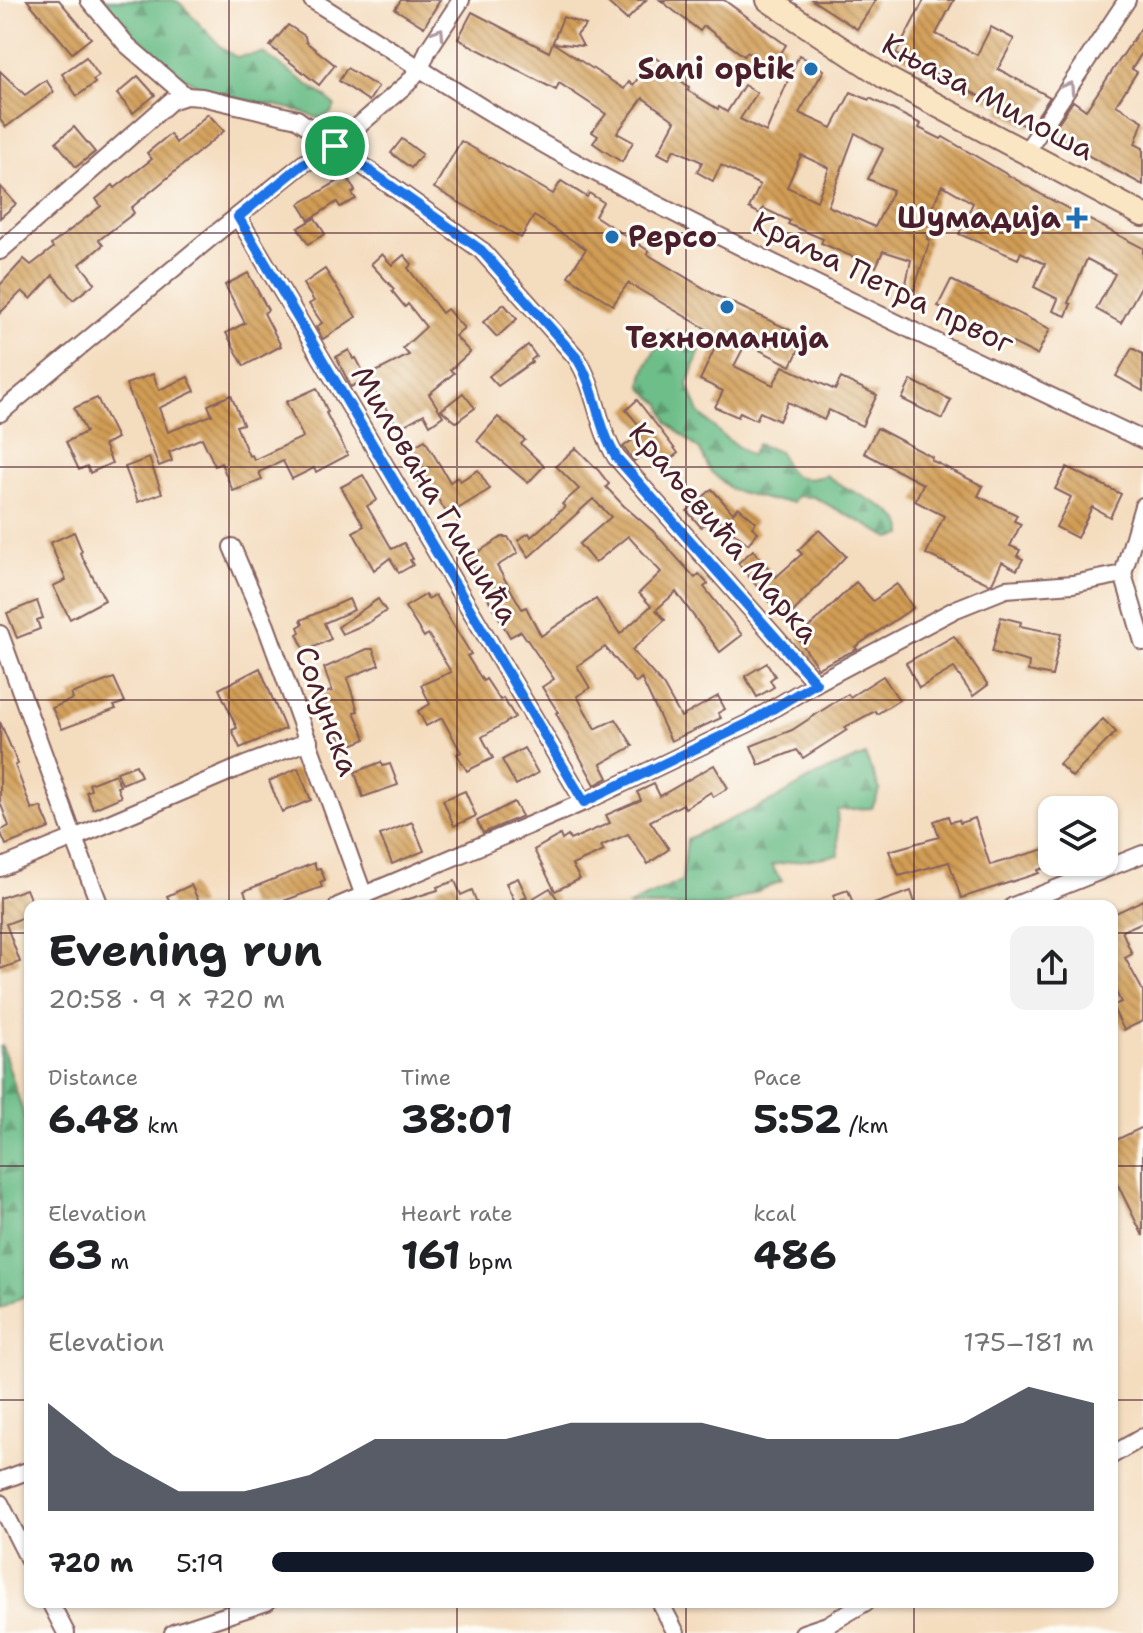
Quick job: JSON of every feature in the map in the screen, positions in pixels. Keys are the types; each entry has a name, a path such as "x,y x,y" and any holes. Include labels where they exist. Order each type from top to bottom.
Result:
{"street":[{"path":"89,0 127,45 186,96"},
{"name":"Краља Петра првог","path":"312,0 451,89 580,164 894,322 1143,440"},
{"path":"0,413 303,164 335,146 408,83 461,0"},
{"name":"Књаза Милоша","path":"768,0 886,78 1143,215"},
{"path":"1026,152 1127,0"},
{"path":"0,251 171,101 186,96"},
{"name":"Краљевића Марка","path":"186,96 297,119 481,250 586,372 605,439 616,457 816,683"},
{"name":"Милована Глишића","path":"238,217 584,802"},
{"path":"1143,506 1123,574 1143,642"},
{"name":"Солунска","path":"232,547 266,626 364,896"},
{"path":"354,900 584,802 749,723 816,683 956,609 1006,589 1073,584 1123,574"},
{"path":"0,634 98,900"},
{"path":"0,868 309,741"},
{"path":"1028,900 1143,854"},
{"path":"1118,1452 1143,1437"},
{"path":"0,1481 24,1472"},
{"path":"0,1503 24,1550"},
{"path":"53,1608 66,1633"},
{"path":"173,1633 249,1608"},
{"path":"663,1608 676,1633"},
{"path":"803,1633 832,1626 858,1608"}],"green space":[{"path":"98,0 174,0 223,49 236,57 263,53 335,106 330,114 320,119 293,109 226,96 199,86 151,52 120,25"},
{"path":"668,331 700,350 688,385 699,413 723,436 751,456 757,444 780,452 787,468 796,477 809,479 826,475 888,510 901,523 903,535 890,538 814,497 797,496 793,502 769,500 732,490 710,471 700,450 668,423 661,404 642,388 647,365"},
{"path":"865,755 880,790 872,808 837,810 839,855 771,865 782,881 736,900 640,900 682,881 687,839 772,801 817,775"},
{"path":"0,1047 24,1116 24,1296 0,1309"}],"building":[{"path":"27,0 59,0 91,38 72,53"},
{"path":"401,0 440,0 424,27 395,9"},
{"path":"605,0 646,0 627,20"},
{"path":"660,0 724,0 786,45 771,69 747,52 744,56 704,26 700,31"},
{"path":"812,0 876,0 857,29"},
{"path":"924,0 954,0 936,34 977,55 991,27 1014,39 998,69 1050,97 1029,128 998,112 1001,107 896,54"},
{"path":"472,12 549,52 563,17 586,25 577,35 583,46 553,43 624,89 629,82 633,85 654,57 689,87 687,90 718,109 727,112 744,85 757,93 740,119 766,132 799,55 824,70 799,113 832,128 851,92 870,98 921,124 919,128 941,139 943,137 1044,196 1143,248 1143,283 1121,323 1096,309 1115,274 1087,259 1068,303 1071,304 1066,316 1053,311 1058,299 1034,287 1045,264 1021,252 1018,259 959,234 973,203 942,185 926,222 932,224 927,239 930,240 914,290 905,288 911,260 883,251 876,267 821,243 823,239 788,224 790,221 763,208 760,214 749,208 760,185 721,165 713,181 697,172 702,162 674,149 669,159 658,153 675,121 643,98 617,133 633,142 622,162 593,143 598,136 592,132 606,114 559,83 556,90 458,39","holes":["855,133 883,149 868,179 893,190 875,227 828,206","801,155 829,168 817,201 787,187"]},
{"path":"288,25 305,36 306,42 335,65 319,85 270,46"},
{"path":"1143,25 1143,51 1132,69 1137,72 1116,105 1143,121 1135,144 1143,148 1143,185 1050,135 1073,101 1086,110"},
{"path":"86,57 99,76 93,80 95,83 77,96 62,74"},
{"path":"347,68 378,87 369,101 339,81"},
{"path":"0,71 25,95 46,80 54,92 6,127 0,120"},
{"path":"138,76 155,95 133,113 117,94"},
{"path":"208,114 224,131 131,208 134,213 99,240 103,245 80,264 95,283 73,300 53,275 31,299 22,291 0,313 0,285 24,259 31,265 53,248 51,245 101,206 96,199 152,159 147,153 170,134 176,143"},
{"path":"74,127 95,152 76,167 56,142"},
{"path":"402,139 422,154 411,168 391,153"},
{"path":"461,141 553,194 561,181 587,197 589,193 603,202 595,216 649,251 647,254 717,296 805,337 791,366 746,343 734,366 773,385 783,366 835,390 841,378 877,395 862,426 829,410 824,420 788,402 779,421 760,412 756,420 740,412 738,417 715,407 723,391 700,380 720,337 628,283 613,305 568,276 586,249 534,216 521,238 434,188"},
{"path":"347,176 356,199 340,207 337,202 309,220 299,204"},
{"path":"0,186 16,204 0,218"},
{"path":"315,218 325,234 308,244 298,228"},
{"path":"382,254 392,265 404,255 412,264 408,268 442,313 447,309 464,328 455,336 470,352 450,370 454,373 429,394 443,416 430,425 424,414 399,428 366,379 351,387 336,357 349,350 366,377 409,355 403,348 426,327 408,304 405,307 392,291 394,289 371,264"},
{"path":"325,269 356,317 323,339 316,327 322,323 309,304 314,301 303,284"},
{"path":"248,273 268,310 264,313 281,346 244,366 226,333 245,323 225,285"},
{"path":"951,280 1050,329 1037,355 938,306"},
{"path":"504,304 517,319 497,337 483,322"},
{"path":"528,345 536,356 532,362 498,386 489,376"},
{"path":"1132,348 1143,354 1143,391 1116,376"},
{"path":"153,374 159,390 188,377 195,391 159,408 168,432 212,415 208,405 231,395 243,424 236,426 249,456 252,455 254,460 303,437 286,402 317,388 348,455 316,472 314,468 292,479 283,461 259,472 262,480 233,491 221,463 215,466 202,438 169,452 172,461 159,466 126,384"},
{"path":"911,380 951,400 942,419 902,399"},
{"path":"463,393 475,408 456,422 441,410"},
{"path":"97,398 117,438 104,445 112,463 90,473 87,466 79,470 66,442 86,432 74,408"},
{"path":"637,400 678,453 665,463 653,447 634,461 623,447 644,431 626,410"},
{"path":"498,417 525,440 521,444 544,466 528,483 477,441"},
{"path":"877,428 983,486 978,496 1017,515 1014,521 1021,524 1010,546 1020,550 1017,556 1023,559 1017,570 1002,562 989,584 926,554 944,516 915,501 923,484 864,453"},
{"path":"425,440 450,482 458,477 460,481 478,470 490,489 448,515 430,487 425,490 413,472 418,469 407,450"},
{"path":"576,448 598,470 609,484 606,487 624,506 653,531 695,578 699,574 708,584 704,587 742,635 720,652 676,592 656,610 665,620 632,650 663,685 681,717 718,696 725,709 718,713 721,718 671,741 641,678 636,683 605,647 577,666 590,688 577,696 595,729 616,719 633,746 601,764 608,778 595,785 542,687 554,679 521,631 510,637 487,597 490,595 467,559 502,537 508,537 518,553 497,566 522,609 526,607 541,636 596,599 620,634 651,606 639,593 661,572 628,536 595,563 579,544 611,517 593,499 529,557 518,540 529,533 531,537 565,507 562,504 579,489 556,466"},
{"path":"149,458 162,493 138,502 125,467"},
{"path":"1067,467 1121,494 1110,517 1092,507 1077,538 1056,527 1071,497 1055,489"},
{"path":"363,475 377,500 367,506 392,549 404,543 413,559 410,560 413,565 399,573 390,558 374,570 353,532 364,526 341,487"},
{"path":"712,489 733,513 738,507 756,522 752,527 758,532 748,544 714,516 701,527 687,511"},
{"path":"819,530 846,556 785,621 738,563 753,550 776,577 802,554 798,550"},
{"path":"74,532 82,551 80,553 105,600 70,619 53,586 66,580 50,543"},
{"path":"856,582 873,601 897,584 913,608 855,647 857,649 818,668 798,638"},
{"path":"425,595 428,599 435,595 471,654 467,656 483,681 486,679 500,700 503,698 515,717 482,737 493,758 467,771 457,754 461,752 442,718 426,726 418,711 430,704 421,685 451,672 428,634 424,637 405,607"},
{"path":"349,599 354,610 324,623 331,639 304,649 297,634 300,632 298,627 303,624 301,620"},
{"path":"378,599 386,611 342,634 338,627"},
{"path":"37,601 43,618 37,620 40,629 17,638 7,613"},
{"path":"1001,617 1021,622 1020,626 1061,634 1052,676 1028,671 1029,662 992,652"},
{"path":"954,636 988,685 973,696 954,668 919,688 906,663"},
{"path":"373,649 379,665 347,678 358,711 354,712 366,739 344,748 321,694 332,691 324,668"},
{"path":"767,663 775,676 770,680 774,687 757,697 745,676"},
{"path":"260,668 285,729 240,748 232,730 237,728 219,689"},
{"path":"883,676 899,700 877,714 875,711 845,727 847,730 803,758 797,750 759,765 751,746 792,730"},
{"path":"114,678 125,702 114,706 116,709 62,729 52,708 73,699 71,694"},
{"path":"1103,719 1116,732 1072,777 1059,764"},
{"path":"0,722 18,764 15,765 32,810 41,807 50,828 6,845 0,831 9,826 0,802"},
{"path":"524,748 538,773 516,785 502,760"},
{"path":"381,762 383,766 390,764 398,785 363,797 355,772"},
{"path":"136,765 141,776 122,784 117,772"},
{"path":"714,765 728,788 713,797 711,792 685,808 683,804 650,821 669,849 648,864 628,834 601,846 604,851 572,865 580,879 555,891 534,850 560,835 562,840 568,836 570,840 610,823 606,815 641,800 637,792 654,784 660,796"},
{"path":"298,768 311,800 282,812 269,781"},
{"path":"115,774 121,797 93,809 86,792 91,790 89,784"},
{"path":"465,791 476,816 454,826 443,800"},
{"path":"514,802 522,816 483,833 477,821"},
{"path":"948,816 950,822 959,820 960,823 975,818 990,865 1038,851 1038,873 961,898 949,862 899,876 889,851 939,837 934,821"},
{"path":"412,822 424,851 392,864 380,835"},
{"path":"314,863 325,880 320,882 322,887 286,900 248,900 244,891"},
{"path":"518,878 527,897 514,900 506,883"},
{"path":"455,881 461,895 472,890 476,900 406,900 438,890 437,887"},
{"path":"191,885 198,900 169,900 167,896"},
{"path":"550,888 558,900 530,900"},
{"path":"26,889 30,900 24,900 24,917 6,924 20,962 0,969 0,898"},
{"path":"848,890 852,900 835,900 833,895"},
{"path":"911,891 914,900 885,900"},
{"path":"1143,900 1143,922 1122,931 1132,954 1125,958 1143,991 1143,1021 1124,1030 1118,1018 1118,1003 1121,1002 1118,996 1118,912"},
{"path":"1143,1127 1143,1236 1118,1185 1118,1139"}],"place":[{"name":"Sani optik","path":"811,69"},
{"name":"Шумадија","path":"1077,218"},
{"name":"Pepco","path":"612,237"},
{"name":"Техноманија","path":"727,307"}],"route":[{"path":"335,146 481,250 586,372 605,439 616,457 816,683 749,723 584,802 238,217 303,164 335,146"}]}
